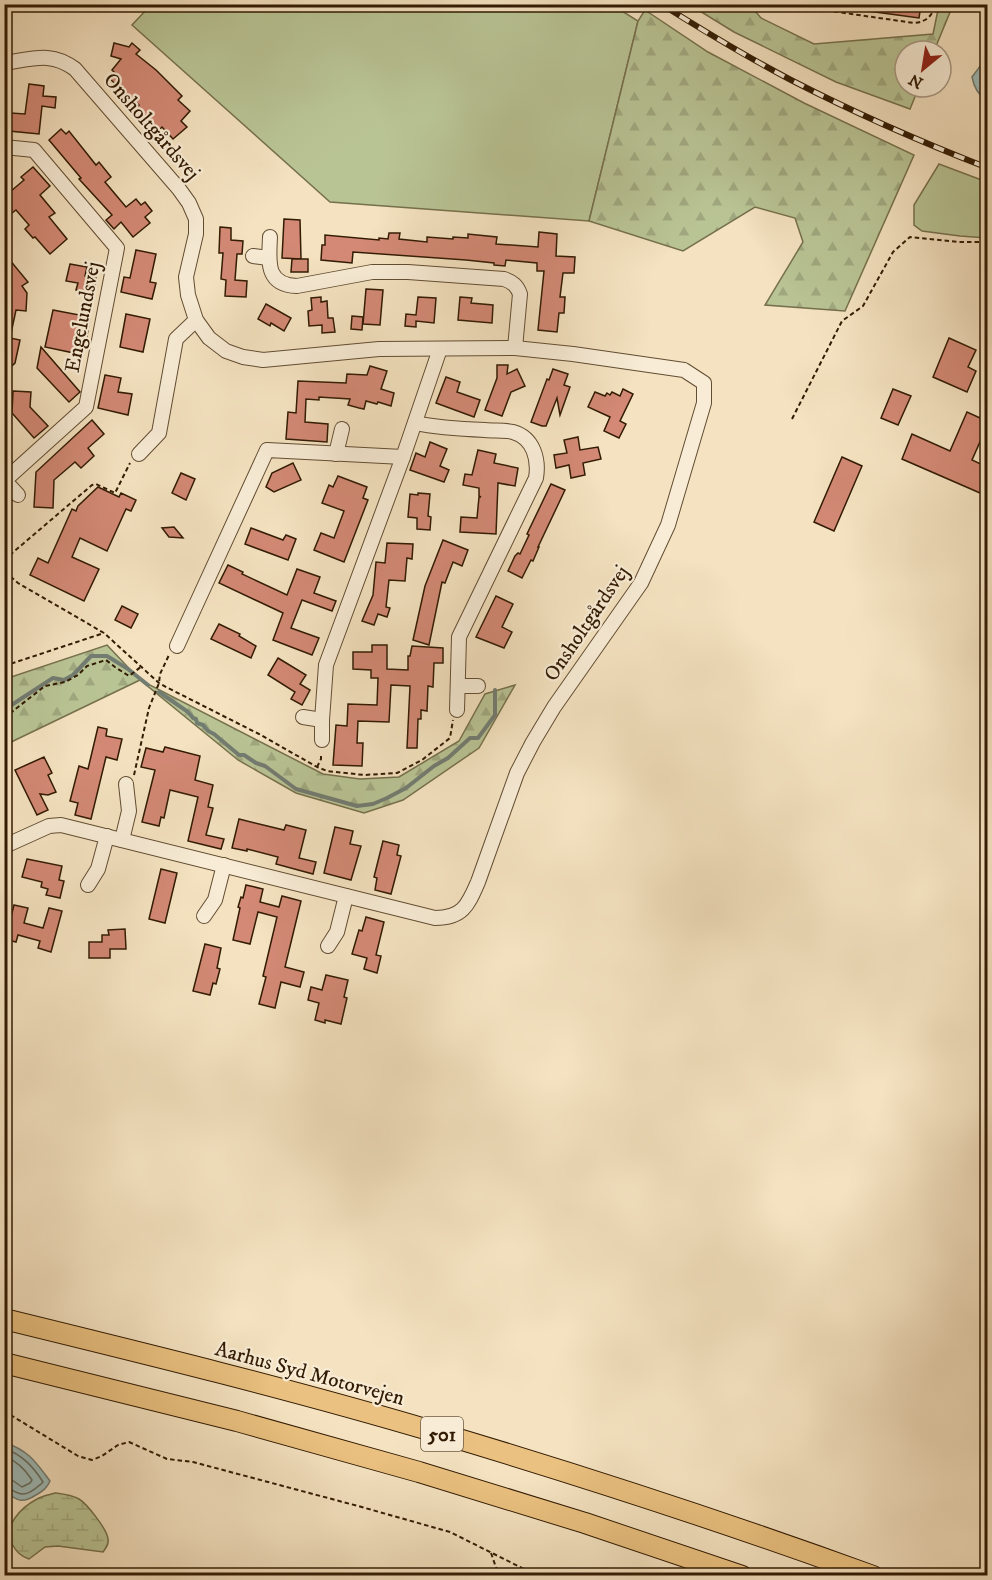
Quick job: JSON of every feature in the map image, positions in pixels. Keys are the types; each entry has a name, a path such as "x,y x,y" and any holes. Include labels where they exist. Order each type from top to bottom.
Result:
{"highway":[{"name":"Aarhus Syd Motorvejen","path":"4,1319 249,1381 430,1431 601,1483 873,1575"},
{"name":"501","path":"4,1363 237,1421 419,1472 585,1523 742,1575"}],"street":[{"name":"Onsholtgårdsvej","path":"4,63 44,57 55,58 75,69 179,189 196,219 196,234 186,277 188,295 196,320 209,339 226,351 243,357 263,360 379,349 514,348 684,370 704,383 704,404 668,525 641,583 554,707 533,742 517,772 471,899 461,912 449,918 435,918 61,825 49,825 4,847"},
{"name":"Engelundsvej","path":"4,147 34,150 117,248 86,407 5,481 18,495"},
{"path":"270,237 268,265 271,272 282,283 290,286 372,272 408,272 512,281 520,294 514,348"},
{"path":"253,256 269,258"},
{"path":"139,454 159,433 177,339 196,320"},
{"path":"322,740 326,665 403,457 440,349"},
{"path":"415,423 437,427 513,432 528,441 537,458 536,478 459,638 457,710"},
{"path":"336,454 342,429"},
{"path":"177,646 267,450 403,457"},
{"path":"458,686 478,686"},
{"path":"303,717 322,720"},
{"path":"122,840 129,811 126,784"},
{"path":"88,885 98,869 107,836"},
{"path":"204,916 215,900 224,865"},
{"path":"328,946 337,932 346,896"}],"path":[{"path":"782,4 914,23 921,22 932,15 935,4"},
{"path":"792,419 842,321 863,306 893,252 910,237 959,242 987,242"},
{"path":"139,454 133,458 115,493 96,483 92,485 4,562 10,576 18,583 104,633 159,682 327,771 364,775 397,773 422,760 450,738 453,716 457,710"},
{"path":"4,666 104,633"},
{"path":"126,784 133,776 149,708 160,674 172,649 177,646"},
{"path":"4,718 45,686 65,682 78,675 87,666 99,661 106,660 129,676 142,666"},
{"path":"4,1412 78,1456 92,1460 118,1445 129,1442 167,1459 193,1462 450,1532 536,1575"},
{"path":"491,1552 499,1575"}],"green space":[{"path":"144,4 611,4 638,21 589,221 330,202 132,25 148,8"},
{"path":"690,5 750,5 761,18 814,44 933,34 939,5 953,5 939,39 893,39 893,99 914,99 910,109 836,82 734,32"},
{"path":"645,10 708,52 804,103 914,155 845,311 765,305 803,242 795,218 755,207 683,251 589,221 638,21"},
{"path":"939,164 987,182 987,238 922,231 914,225 914,205"},
{"path":"107,645 140,680 5,745 5,679"},
{"path":"140,680 323,774 360,779 399,777 459,741 485,694 515,685 479,748 403,800 364,813 296,793 238,760"},
{"path":"55,1493 76,1498 91,1511 107,1535 108,1543 103,1552 58,1546 45,1547 29,1559 17,1551 10,1537 15,1518 31,1502"}],"water":[{"path":"987,59 987,101 977,91 972,77"},
{"path":"4,1442 26,1453 40,1468 50,1481 43,1491 23,1500 16,1499 5,1491"}],"building":[{"path":"868,4 921,4 919,18 868,11"},
{"path":"114,43 129,47 132,43 140,50 136,54 182,96 178,100 190,111 181,121 187,127 173,139 162,127 157,132 143,117 145,115 137,107 139,105 110,79 115,73 112,70 121,59 111,56"},
{"path":"29,84 44,86 43,96 56,97 55,108 42,106 39,134 9,131 11,113 25,114"},
{"path":"61,129 66,134 69,131 96,165 99,162 111,177 105,182 126,207 136,199 141,205 145,202 152,211 145,217 150,223 133,237 121,222 114,229 106,220 112,215 79,179 81,178 49,140"},
{"path":"33,167 50,186 40,195 55,213 49,217 67,239 50,254 25,229 29,225 16,210 12,213 4,204 4,197 24,180 21,177"},
{"path":"284,219 300,220 301,259 282,258"},
{"path":"220,227 231,228 231,240 243,241 242,254 237,254 235,280 247,281 246,297 225,296 226,280 221,279 223,253 219,253"},
{"path":"539,232 557,234 556,256 575,257 574,273 563,273 560,297 565,297 564,313 559,313 557,332 538,330 544,271 537,271 537,263 506,260 505,266 466,260 353,252 352,263 321,260 325,235 379,240 379,238 388,239 389,233 400,233 399,239 427,242 427,237 468,238 468,234 497,237 496,244 538,247"},
{"path":"136,250 156,254 150,282 156,283 152,299 121,292 124,277 130,278"},
{"path":"4,253 28,282 22,286 27,293 26,311 16,310 10,338 20,340 15,363 4,373"},
{"path":"292,259 308,259 308,272 291,272"},
{"path":"70,264 87,267 85,276 96,278 93,294 76,290 78,283 66,281"},
{"path":"366,289 383,290 380,325 363,324"},
{"path":"321,297 321,302 327,301 328,318 333,318 335,332 322,333 322,325 309,326 308,311 312,310 311,298"},
{"path":"418,297 436,298 434,323 416,321 416,327 405,326 406,314 416,315"},
{"path":"460,297 472,298 471,303 493,305 492,323 458,320"},
{"path":"266,304 291,318 284,331 271,323 270,326 258,319"},
{"path":"53,310 90,317 86,343 76,341 74,353 45,347"},
{"path":"126,314 150,319 143,352 120,347"},
{"path":"352,316 363,317 362,330 351,329"},
{"path":"949,338 976,350 968,367 976,371 967,392 933,377"},
{"path":"41,347 80,392 69,402 37,368"},
{"path":"497,365 508,365 507,374 517,369 525,386 511,392 502,416 485,410 497,378"},
{"path":"370,366 387,371 381,389 394,393 391,406 366,401 364,409 348,405 350,399 319,397 319,400 306,399 305,422 328,424 327,442 286,439 288,412 296,413 298,381 346,383 347,374 367,375"},
{"path":"553,369 568,374 564,385 570,387 560,415 557,398 546,426 542,426 531,422"},
{"path":"105,375 121,378 118,392 132,394 128,415 98,408"},
{"path":"446,377 460,382 457,392 480,400 474,417 436,403"},
{"path":"623,389 633,394 620,421 626,424 619,438 604,431 610,417 588,407 595,392 605,396 612,392 620,396"},
{"path":"893,389 911,396 898,425 881,418"},
{"path":"13,391 31,392 30,407 48,426 34,438 12,413"},
{"path":"987,400 987,426 972,460 987,467 987,496 902,459 912,434 950,451 967,412 980,418"},
{"path":"92,420 104,434 88,448 94,456 81,468 75,462 54,480 53,508 34,507 36,472"},
{"path":"578,437 580,450 598,447 601,459 583,463 585,475 571,478 569,465 556,468 554,455 567,453 564,440"},
{"path":"430,442 447,449 440,466 449,470 444,482 410,470 416,453 425,457"},
{"path":"478,450 496,454 494,463 518,468 515,486 498,483 496,534 460,532 461,517 477,518 479,497 481,497 479,488 463,485 465,474 472,475"},
{"path":"842,457 862,466 834,531 814,522"},
{"path":"293,463 301,480 274,492 266,487 272,473"},
{"path":"181,473 195,479 186,500 172,493"},
{"path":"338,476 367,487 363,498 368,500 344,562 314,550 321,533 334,538 344,511 322,503 329,485 333,487"},
{"path":"551,484 565,490 533,561 531,560 522,578 508,571 515,556 520,554"},
{"path":"98,487 119,497 121,493 136,500 131,511 126,509 107,551 80,538 72,557 99,569 84,601 30,575 38,558 48,563 72,509 76,511 78,506"},
{"path":"418,493 430,494 428,516 431,517 430,530 417,529 417,518 408,517 410,494 418,495"},
{"path":"174,527 183,538 169,537 162,528"},
{"path":"251,528 283,540 286,535 296,539 288,560 245,544"},
{"path":"443,540 468,550 462,566 453,562 445,583 442,582 429,645 413,640 425,586"},
{"path":"387,543 413,544 412,559 407,558 405,581 389,580 386,607 390,608 387,617 378,614 374,625 362,621 373,595 376,562 385,563"},
{"path":"228,565 287,595 297,569 320,577 314,593 336,601 332,611 302,600 291,628 319,638 312,655 273,640 283,613 219,583"},
{"path":"496,596 513,604 502,627 512,632 504,648 476,637"},
{"path":"122,606 138,614 131,628 115,620"},
{"path":"219,624 240,634 239,636 256,646 251,658 211,639"},
{"path":"372,645 387,645 387,669 408,670 408,656 410,656 412,646 443,648 443,663 434,663 433,687 428,686 427,711 421,710 421,719 418,719 417,748 407,748 410,686 391,685 389,722 358,721 357,743 363,743 362,766 333,765 336,725 347,726 348,704 377,705 378,678 371,678 371,670 353,669 353,652 372,652"},
{"path":"278,658 306,675 300,684 310,690 302,705 291,699 295,692 268,675"},
{"path":"98,727 107,729 106,736 122,739 117,760 106,757 91,819 75,815 78,803 70,801 79,766 88,769"},
{"path":"165,747 200,756 195,780 213,785 208,807 213,808 206,835 224,839 221,849 188,841 198,797 170,790 164,818 161,817 159,826 142,822 155,770 141,767 146,748 163,752"},
{"path":"44,757 52,773 48,775 56,792 48,795 40,794 48,810 37,815 15,770"},
{"path":"239,819 284,830 286,825 306,830 299,858 316,862 313,874 276,864 278,857 247,849 247,851 232,848"},
{"path":"335,827 353,831 350,844 361,846 351,880 324,873"},
{"path":"383,841 399,845 397,855 401,856 391,894 375,890 377,878 374,877"},
{"path":"27,859 62,866 59,880 64,881 60,898 46,895 48,889 41,887 42,882 22,877"},
{"path":"161,869 177,873 165,923 149,919"},
{"path":"246,885 263,889 260,902 279,907 282,896 301,901 285,967 304,972 300,987 281,982 275,1008 259,1004 277,917 258,912 250,944 233,940 240,908 238,907"},
{"path":"14,905 28,908 24,923 43,928 49,908 62,911 51,952 38,948 40,941 18,935 16,942 4,939 4,923 9,925"},
{"path":"366,917 384,922 376,955 381,956 377,973 364,969 367,958 352,954 359,930 362,931"},
{"path":"125,929 126,949 110,949 110,958 89,958 89,942 102,942 102,935 109,935 108,930"},
{"path":"205,944 221,948 217,968 220,969 210,995 193,991"},
{"path":"326,975 348,980 344,997 347,998 341,1024 315,1020 319,1003 308,1000 311,987 322,990"}],"waterway":[{"path":"4,712 53,678 64,680 73,675 91,656 107,656 148,685"},
{"path":"159,692 188,712 197,723 203,725 239,755 244,755 265,766 296,789 357,806 373,804 406,788 448,758 470,738 478,738 495,715 495,690"}],"railway":[{"path":"661,4 742,53 815,92 888,127 988,168"}]}
